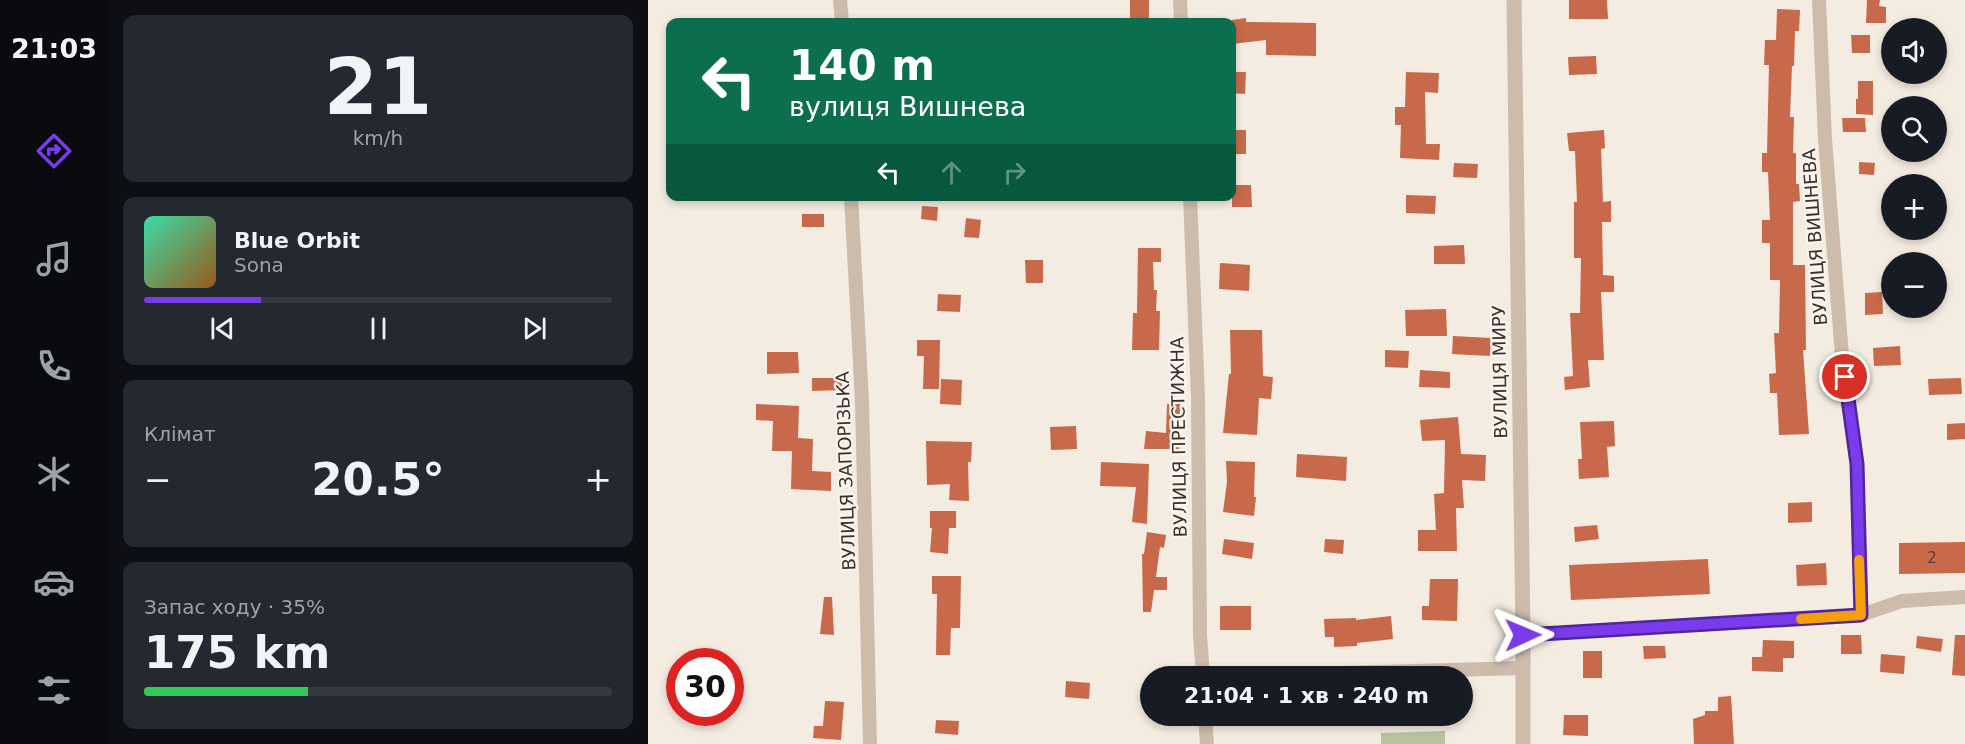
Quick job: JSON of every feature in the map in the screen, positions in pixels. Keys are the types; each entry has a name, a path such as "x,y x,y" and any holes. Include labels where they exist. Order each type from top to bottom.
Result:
{"street":[{"path":"840,0 842,18"},
{"path":"1180,0 1181,18"},
{"name":"ВУЛИЦЯ МИРУ","path":"1515,0 1523,744"},
{"name":"ВУЛИЦЯ ВИШНЕВА","path":"1819,0 1825,139 1842,356 1857,464 1861,615"},
{"name":"ВУЛИЦЯ ЗАПОРІЗЬКА","path":"851,201 862,412 870,744"},
{"name":"ВУЛИЦЯ ПРЕСТИЖНА","path":"1190,201 1198,398 1202,666"},
{"path":"1523,635 1861,615 1902,601 1965,597"},
{"path":"1473,669 1523,668"},
{"path":"1206,726 1207,744"}],"green space":[{"path":"1445,731 1445,744 1381,744 1381,733"}],"building":[{"path":"1130,0 1149,0 1149,18 1130,18"},
{"path":"1569,0 1607,0 1608,19 1569,19"},
{"path":"1867,0 1880,0 1879,6 1886,7 1886,18 1881,18 1881,23 1866,23"},
{"path":"1777,9 1800,10 1799,31 1795,31 1790,117 1794,117 1793,153 1796,153 1796,184 1799,184 1800,201 1793,202 1793,265 1805,265 1806,350 1803,350 1809,434 1779,435 1777,393 1770,393 1769,374 1776,373 1774,333 1779,333 1780,280 1770,280 1770,243 1762,243 1762,220 1770,220 1768,172 1762,172 1762,153 1767,153 1769,65 1764,65 1765,40 1776,40"},
{"path":"1246,18 1246,22 1316,23 1316,56 1266,55 1266,40 1236,44 1236,19"},
{"path":"1851,35 1870,35 1870,53 1852,53"},
{"path":"1596,56 1597,74 1569,75 1568,57"},
{"path":"1236,72 1246,72 1245,94 1236,93"},
{"path":"1406,72 1439,73 1438,93 1425,92 1426,144 1440,144 1439,160 1400,158 1401,125 1395,125 1395,107 1405,107"},
{"path":"1858,81 1873,81 1873,115 1856,114"},
{"path":"1842,118 1865,118 1866,132 1843,132"},
{"path":"1236,130 1246,130 1246,154 1236,154"},
{"path":"1604,130 1605,148 1601,149 1603,202 1611,201 1611,222 1602,222 1603,275 1614,276 1614,292 1601,292 1604,360 1588,360 1590,387 1565,390 1564,377 1573,376 1570,313 1580,313 1581,258 1574,258 1574,202 1577,202 1575,151 1569,151 1567,133"},
{"path":"1859,162 1875,163 1874,175 1859,174"},
{"path":"1454,163 1478,164 1477,178 1453,177"},
{"path":"1236,185 1251,185 1252,207 1232,207 1232,201 1236,201"},
{"path":"1406,195 1436,196 1435,214 1406,213"},
{"path":"922,206 938,207 937,221 921,219"},
{"path":"802,214 824,214 824,227 802,227"},
{"path":"966,218 981,220 979,238 964,237"},
{"path":"1464,245 1465,264 1434,264 1434,246"},
{"path":"1138,248 1161,248 1161,262 1153,262 1154,290 1157,290 1156,311 1160,311 1159,350 1132,350 1133,313 1137,313"},
{"path":"1025,260 1043,260 1043,283 1026,283"},
{"path":"1220,263 1250,265 1249,291 1219,289"},
{"path":"1881,292 1881,314 1865,315 1865,293"},
{"path":"938,294 961,295 960,312 937,311"},
{"path":"1446,309 1447,336 1406,336 1405,310"},
{"path":"1230,330 1262,330 1263,376 1273,377 1271,399 1259,398 1257,435 1223,433 1229,374 1231,374"},
{"path":"1453,336 1491,338 1490,356 1452,354"},
{"path":"917,340 940,340 939,389 923,389 924,356 917,356"},
{"path":"1900,346 1901,365 1874,366 1873,348"},
{"path":"1385,350 1409,351 1408,368 1385,367"},
{"path":"767,352 798,352 799,373 767,374"},
{"path":"1420,370 1450,372 1450,388 1419,387"},
{"path":"812,378 842,378 842,390 812,391"},
{"path":"1961,378 1962,394 1929,395 1928,379"},
{"path":"941,379 962,380 961,405 940,404"},
{"path":"756,404 799,406 798,438 813,439 812,471 831,472 831,491 791,489 792,451 772,451 773,421 756,420"},
{"path":"1167,404 1180,404 1179,449 1144,449 1146,431 1166,433"},
{"path":"1458,417 1461,454 1486,455 1485,481 1462,480 1464,508 1456,508 1457,551 1418,551 1418,530 1436,530 1434,494 1444,493 1445,440 1422,441 1420,420"},
{"path":"1614,421 1615,446 1607,447 1609,477 1579,479 1578,459 1582,459 1580,422"},
{"path":"1965,423 1965,439 1947,440 1947,424"},
{"path":"1076,426 1077,449 1051,450 1050,427"},
{"path":"926,441 972,442 971,462 968,462 969,501 949,500 950,484 927,485"},
{"path":"1297,454 1347,457 1346,481 1296,477"},
{"path":"1226,461 1255,462 1254,516 1223,512 1227,482"},
{"path":"1101,462 1149,464 1147,524 1132,522 1136,487 1100,486"},
{"path":"1812,502 1812,522 1788,523 1788,503"},
{"path":"930,511 956,511 956,528 949,528 948,554 930,552 932,528 930,528"},
{"path":"1597,525 1599,539 1575,542 1574,527"},
{"path":"1147,532 1166,535 1164,548 1160,547 1156,577 1167,577 1167,590 1154,590 1151,612 1143,612 1142,554 1144,554"},
{"path":"1224,539 1254,543 1252,559 1222,554"},
{"path":"1325,539 1344,540 1343,554 1324,552"},
{"path":"1965,542 1965,573 1899,574 1899,543"},
{"path":"1708,559 1710,594 1571,600 1569,565"},
{"path":"1826,563 1827,585 1797,586 1796,565"},
{"path":"932,576 961,576 960,628 951,628 950,655 936,655 937,594 932,594"},
{"path":"1430,579 1458,579 1457,621 1422,620 1422,606 1429,606"},
{"path":"824,597 832,597 834,635 820,634"},
{"path":"1220,606 1251,606 1251,630 1220,630"},
{"path":"1391,616 1393,639 1357,643 1357,646 1334,647 1334,637 1325,637 1324,619 1356,618 1356,620"},
{"path":"1841,635 1861,635 1862,654 1841,654"},
{"path":"1955,635 1965,635 1965,676 1952,675"},
{"path":"1917,636 1943,639 1941,652 1916,648"},
{"path":"1763,640 1794,641 1794,658 1783,658 1783,672 1752,671 1752,657 1762,657"},
{"path":"1643,646 1665,646 1666,658 1644,659"},
{"path":"1583,651 1602,651 1602,678 1583,678"},
{"path":"1881,654 1905,656 1904,674 1880,672"},
{"path":"1066,681 1090,683 1089,699 1065,697"},
{"path":"1731,696 1734,744 1694,744 1693,719 1705,715 1705,711 1718,711 1718,697"},
{"path":"825,701 844,702 841,740 813,738 814,726 823,726"},
{"path":"1564,715 1588,715 1588,736 1563,735"},
{"path":"936,720 959,721 958,735 935,733"}],"slow traffic":[{"path":"1801,619 1861,615 1859,560"}],"route":[{"path":"1523,635 1861,615 1857,464 1845,377"}]}
